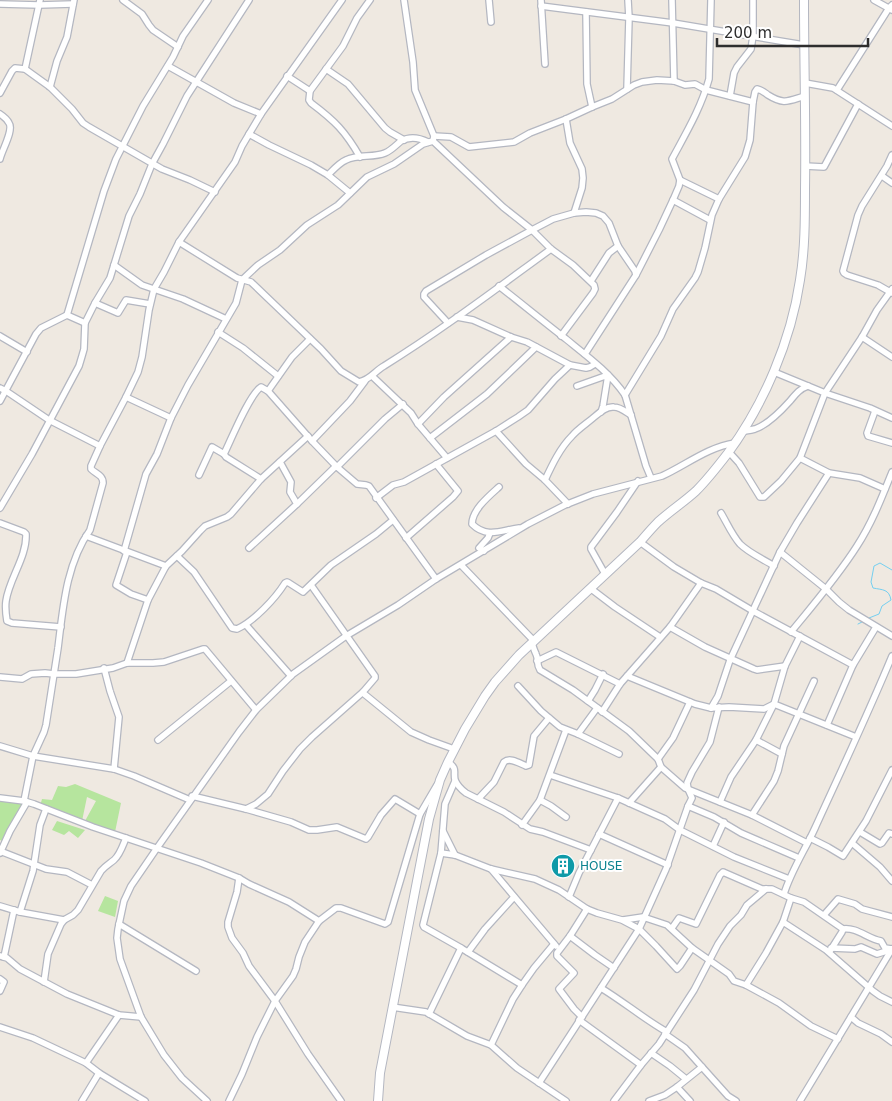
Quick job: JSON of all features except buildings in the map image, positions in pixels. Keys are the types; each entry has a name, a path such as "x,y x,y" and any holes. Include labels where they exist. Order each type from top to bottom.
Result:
{"main road":[{"path":"378,1101 380,1073 429,819 440,780 454,749 485,696 511,663 640,542 657,522 704,483 743,431 774,372 796,304 804,241 804,0"}],"street":[{"path":"122,0 142,14 153,30 178,47"},
{"path":"67,315 104,191 122,146 183,36 208,0"},
{"path":"0,508 32,454 75,372 82,356 85,323 110,278 129,216 152,164 187,96 249,0"},
{"path":"92,885 67,872 46,869 0,852 25,801 33,756 46,725 64,601 72,567 93,523 103,483 102,476 91,469 91,466 141,365 154,289 179,242 235,162 261,114 342,0"},
{"path":"360,158 343,130 309,100 310,91 343,46 357,18 370,0"},
{"path":"404,0 415,90 432,139 503,207 532,230 551,249 570,262 594,286 593,293 561,336"},
{"path":"489,0 491,22"},
{"path":"627,89 628,0"},
{"path":"672,0 674,81"},
{"path":"585,354 636,275 674,200 679,186 680,180 672,159 690,126 709,80 711,0"},
{"path":"730,96 737,67 751,49 754,36 753,0"},
{"path":"837,90 891,7 874,0"},
{"path":"24,69 39,2"},
{"path":"0,4 74,2 67,37 57,61 50,88"},
{"path":"545,64 541,3 586,12 673,22 804,45"},
{"path":"586,12 587,84 592,106"},
{"path":"168,66 234,103 261,114"},
{"path":"0,92 15,68 24,69 50,88 72,109 83,123 152,164 215,192"},
{"path":"326,69 348,84 385,128 404,140"},
{"path":"287,76 310,91"},
{"path":"328,175 346,160 386,153 404,140 451,137 469,147 514,142 530,132 612,99 642,82 657,80 674,81 684,85 695,84 706,90 753,102"},
{"path":"805,83 833,88 892,126"},
{"path":"625,395 660,336 673,308 698,272 710,220 719,199 746,157 750,140 755,92 757,89 761,89 777,101 782,102 805,96"},
{"path":"805,166 824,167 858,104"},
{"path":"0,114 10,123 11,127 0,159"},
{"path":"566,119 570,144 582,169 583,178 582,188 574,213"},
{"path":"249,134 306,162 328,175 350,193"},
{"path":"148,600 131,594 116,585 144,480 157,454 171,418 188,385 236,303 242,280 258,265 280,250 300,230 338,205 367,177 394,164 432,139"},
{"path":"728,452 739,463 762,498 800,458 825,393 862,337 877,310 891,292 872,283 847,275 843,271 858,215 882,176 892,155"},
{"path":"882,176 892,182"},
{"path":"680,180 719,199"},
{"path":"674,200 710,220"},
{"path":"448,322 424,297 426,292 486,255 532,230 553,219 574,213 596,213 603,216 609,223 618,246 636,275"},
{"path":"179,242 237,278 251,282 310,338 341,371 359,382 372,376 379,369 457,317 551,249"},
{"path":"591,281 609,253 618,246"},
{"path":"114,265 142,285 183,299 226,319"},
{"path":"500,286 585,354 614,380 625,395 651,478"},
{"path":"95,303 118,313 126,300 150,304"},
{"path":"0,401 3,389 41,328 67,315 85,323"},
{"path":"457,317 473,320 527,342 570,365 586,368 595,364"},
{"path":"218,332 239,345 278,376"},
{"path":"0,336 27,352"},
{"path":"418,424 444,397 511,337"},
{"path":"862,337 892,357"},
{"path":"268,390 292,357 310,338"},
{"path":"430,438 487,394 536,347"},
{"path":"376,498 393,484 404,482 496,431 528,410 553,380 570,365"},
{"path":"774,372 892,418"},
{"path":"577,386 608,375"},
{"path":"600,412 603,406 608,375"},
{"path":"372,376 404,404 418,424 447,458"},
{"path":"127,663 148,600 166,566 205,526 231,514 261,479 310,438 350,400 365,380"},
{"path":"743,431 754,430 764,424 779,412 798,391 808,386"},
{"path":"224,454 258,389 261,387 268,390 337,466 357,484 369,486 436,579"},
{"path":"3,389 49,420 100,446"},
{"path":"126,397 171,418"},
{"path":"250,548 404,404"},
{"path":"545,480 567,441 600,412 613,406 631,415"},
{"path":"875,411 867,433 868,436 892,443"},
{"path":"496,431 526,464 545,480 568,504"},
{"path":"207,1101 190,1087 174,1068 141,1017 120,959 117,938 124,901 131,886 191,798 256,710 291,676 346,636 398,605 436,579 522,528 568,504 593,494 662,476 718,446 735,442"},
{"path":"199,475 212,447 261,479"},
{"path":"800,458 829,474 860,478 888,488"},
{"path":"280,462 291,482 290,492 297,504"},
{"path":"406,538 458,491 436,464"},
{"path":"791,632 816,602 858,545 888,488 892,472"},
{"path":"710,708 718,696 730,660 780,552 829,474"},
{"path":"605,574 591,546 638,481"},
{"path":"499,487 472,518 472,524 478,530 490,533 522,528"},
{"path":"721,513 740,544 774,566"},
{"path":"177,556 194,572 232,628 237,629 246,625 287,582 303,592 331,565 393,520"},
{"path":"0,523 26,534 22,555 6,602 7,621 12,624 61,627"},
{"path":"484,551 479,548 490,533"},
{"path":"86,536 166,566"},
{"path":"640,542 670,564 701,583 716,589 852,665"},
{"path":"780,552 849,610 892,636"},
{"path":"461,565 533,642 540,670 588,701 629,731 658,759 661,766 678,783 688,789 809,841 828,847 842,856 860,832 892,770"},
{"path":"578,734 670,626 701,583"},
{"path":"246,809 256,804 268,794 300,750 363,692 375,676 311,585"},
{"path":"590,588 660,637"},
{"path":"246,625 291,676"},
{"path":"670,626 730,660 757,670 784,666"},
{"path":"827,725 852,665 876,627"},
{"path":"720,802 734,770 756,740 774,704 784,666 800,636"},
{"path":"0,677 22,678 38,673 76,674 113,668 127,663 164,662 205,649 256,710"},
{"path":"537,660 556,652 620,684"},
{"path":"784,894 799,858 809,841 874,700 892,656"},
{"path":"104,668 119,717 114,769"},
{"path":"588,701 596,690 603,674"},
{"path":"627,676 690,702 710,708 764,709 774,704 856,737"},
{"path":"158,740 231,681"},
{"path":"752,815 774,781 782,754 814,681"},
{"path":"518,686 534,705 560,727 620,754"},
{"path":"363,692 411,732 454,749"},
{"path":"658,759 673,738 690,702"},
{"path":"540,1083 639,929 668,865 692,798 687,783 710,742 719,707"},
{"path":"478,799 494,782 506,760 509,759 526,766 529,765 534,736 550,718"},
{"path":"522,825 540,800 566,730"},
{"path":"756,740 782,754"},
{"path":"0,746 33,756 114,769 191,798 246,809 291,822 309,830 337,828 366,839 381,815 395,799 420,814"},
{"path":"448,762 454,768 455,781 445,804 441,853 423,925 522,985"},
{"path":"629,802 661,766"},
{"path":"550,775 629,802 665,819 680,830 734,857 790,879"},
{"path":"229,1101 275,1001 293,976 305,942 319,921 336,908 341,908 385,924 387,923 420,814 440,780"},
{"path":"455,781 462,790 504,812 522,825 591,850"},
{"path":"0,798 25,801 94,827 201,863 239,878 290,902 319,921"},
{"path":"569,897 579,873 618,798"},
{"path":"540,800 566,817"},
{"path":"688,806 724,822 741,833 799,858"},
{"path":"46,809 40,825 33,871 2,956 67,994 119,1015 141,1017"},
{"path":"713,846 724,822"},
{"path":"443,831 455,856"},
{"path":"860,832 880,844 889,833 892,834"},
{"path":"599,834 668,865"},
{"path":"44,982 48,954 61,924 78,910 104,867 115,859 126,838"},
{"path":"852,843 880,867 892,881"},
{"path":"441,853 491,869 536,879 559,890 587,909 622,920 639,929 677,969 692,948"},
{"path":"491,869 559,950"},
{"path":"672,928 679,918 696,924 723,872 766,889"},
{"path":"239,878 228,922 229,932 249,966 275,1001 308,1054 341,1101"},
{"path":"614,1101 659,1044 694,990 718,944 730,926 741,915 747,905 766,889 772,888 791,898 804,902 843,929 848,928 863,933 873,940 881,941 885,948 892,949"},
{"path":"468,952 485,929 514,897"},
{"path":"746,985 783,922 791,898"},
{"path":"824,915 838,899 856,904 862,909 892,917"},
{"path":"0,906 64,920"},
{"path":"587,909 559,950 558,956 574,973 560,989 580,1019 641,1065"},
{"path":"622,920 643,918 662,922 672,928 692,948 729,974 734,981 746,985 779,1003 811,1026 838,1039"},
{"path":"783,922 830,950 869,987 880,996 892,1002"},
{"path":"119,924 196,971"},
{"path":"830,950 843,929"},
{"path":"570,936 614,968"},
{"path":"491,1046 513,999 534,968 554,944"},
{"path":"830,950 855,950 862,947 877,954 892,949"},
{"path":"429,1014 461,948"},
{"path":"800,1101 892,949"},
{"path":"0,980 4,982 0,991"},
{"path":"602,988 685,1048 728,1099 736,1101"},
{"path":"392,1007 429,1014 467,1036 491,1046 517,1068 566,1101"},
{"path":"86,1063 119,1015"},
{"path":"851,1017 892,1042"},
{"path":"0,1027 33,1038 86,1063 145,1101"},
{"path":"651,1053 666,1062 686,1079"},
{"path":"649,1101 677,1087 702,1067"},
{"path":"82,1101 99,1073"},
{"path":"677,1087 690,1101"}],"green space":[{"path":"75,784 121,803 115,832 85,821 96,801 87,797 82,821 40,806 42,799 52,800 58,786 66,787"},
{"path":"0,801 24,802 2,841 0,840"},
{"path":"57,821 85,830 78,838 69,831 64,835 52,830"},
{"path":"105,896 118,901 115,917 98,911"}],"waterway":[{"path":"869,618 879,614 882,606 891,600 887,592 873,588 871,582 874,566 880,563 892,570"},
{"path":"858,624 864,621"}],"place":[{"name":"HOUSE","path":"563,866"}]}
